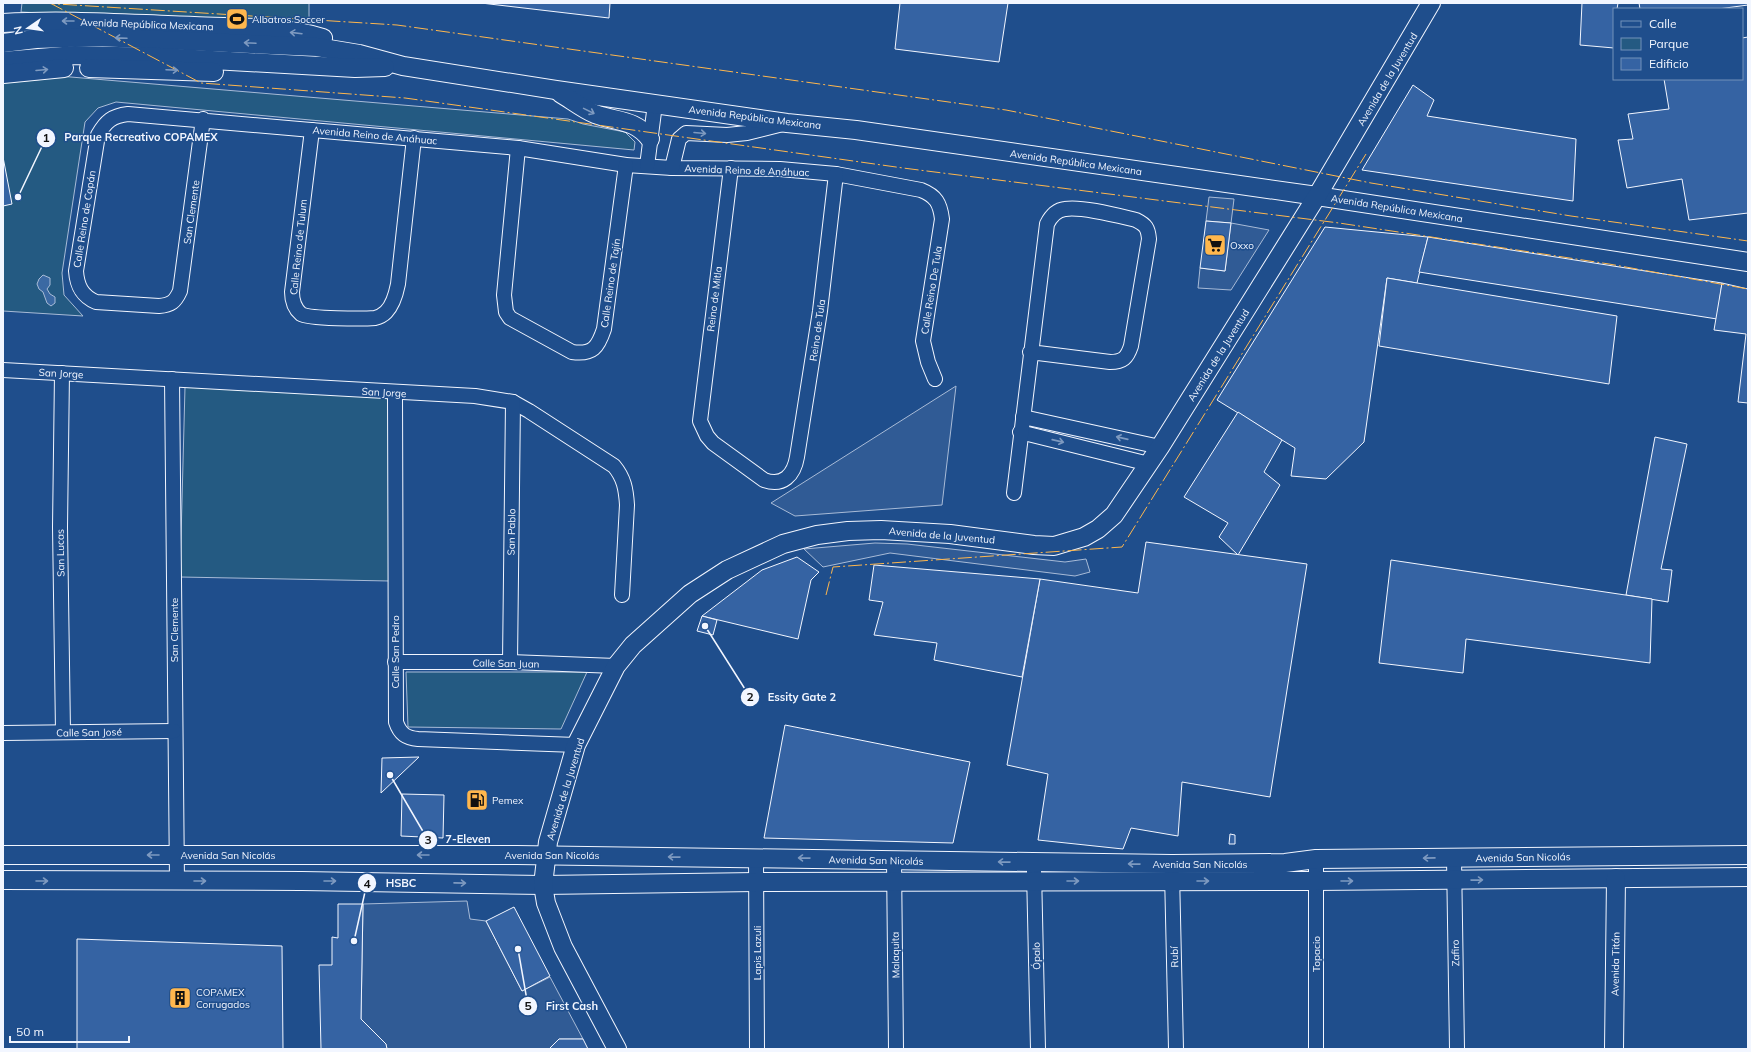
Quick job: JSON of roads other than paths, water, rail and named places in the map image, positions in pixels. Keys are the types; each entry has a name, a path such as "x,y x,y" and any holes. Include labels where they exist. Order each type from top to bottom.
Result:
{"street":[{"name":"Avenida de la Juventud","path":"617,1049 564,947 546,903 543,885 546,855 553,820 576,745 616,666 638,640 690,594 727,570 783,544 817,535 848,531 881,530 950,534 1034,545 1054,546 1069,543 1098,529 1114,515 1160,447 1317,196 1431,3"},
{"name":"Avenida República Mexicana","path":"3,23 98,22 263,30 317,36 357,61"},
{"name":"Avenida República Mexicana","path":"3,43 36,39 89,37 317,47 357,61"},
{"name":"Avenida República Mexicana","path":"3,61 75,55 160,57 313,65 357,61 403,66 556,90 856,130 1317,196 1748,262"},
{"name":"Avenida República Mexicana","path":"3,74 78,67 304,75 323,74 357,61"},
{"path":"556,90 594,113 634,124 645,132 650,139"},
{"path":"647,166 655,104"},
{"name":"Avenida Reino de Anáhuac","path":"104,124 117,115 128,114 203,119 518,148 626,165 672,168 780,169 836,174 921,190 931,194 937,200"},
{"name":"San Clemente","path":"173,303 180,291 203,119"},
{"name":"Avenida Reino de Anáhuac","path":"672,168 679,140 686,133 727,135 747,133 787,122"},
{"name":"Calle Reino de Copán","path":"104,124 98,135 76,271 79,286 82,293 96,302 159,306 173,303"},
{"name":"Calle Reino de Tulum","path":"312,130 292,292 292,301 296,309 309,317 373,318 385,313 390,305 395,296 398,284 414,138"},
{"name":"Calle Reino de Tajín","path":"518,148 504,295 506,312 516,322 572,352 582,354 596,348 604,329 626,165"},
{"name":"Reino de Mitla","path":"730,168 700,410 702,429 713,443 764,480 777,483 784,480"},
{"name":"Reino de Tula","path":"784,480 792,473 797,457 820,311 836,174"},
{"name":"Calle Reino De Tula","path":"935,378 928,362 923,341 942,219 941,209 937,200"},
{"path":"1014,493 1020,432 1023,418 1030,352 1047,224 1051,216 1065,209 1075,208 1136,220 1145,224 1149,239 1131,346 1124,359 1118,362 1110,362 1030,352"},
{"name":"San Jorge","path":"3,370 395,393 475,396 513,402 614,466 621,474 626,492 627,505 622,595"},
{"name":"San Lucas","path":"62,373 60,526 63,732"},
{"name":"San Clemente","path":"172,379 174,731 177,881"},
{"name":"Calle San Pedro","path":"395,393 395,662 396,722 398,730 410,738 576,745"},
{"name":"San Pablo","path":"510,662 513,402"},
{"path":"1023,418 1160,447"},
{"path":"1020,432 1149,464"},
{"name":"Calle San Juan","path":"395,662 510,662 616,666"},
{"name":"Calle San José","path":"3,733 174,731"},
{"name":"Avenida San Nicolás","path":"3,855 546,855 1034,862 1172,873 1316,881 1748,877"},
{"name":"Avenida San Nicolás","path":"3,880 373,881 543,885 756,882 1034,881 1172,873 1316,859 1748,855"},
{"name":"Lapis Lazuli","path":"756,857 757,1049"},
{"path":"1454,858 1495,866 1599,866 1616,878 1627,866 1748,865"},
{"name":"Zafiro","path":"1454,858 1457,1049"},
{"name":"Topacio","path":"1316,859 1316,1049"},
{"name":"Malaquita","path":"894,860 896,1049"},
{"name":"Ópalo","path":"1034,862 1038,1049"},
{"name":"Rubí","path":"1172,873 1176,1049"},
{"name":"Avenida Titán","path":"1614,1049 1616,878"}],"place":[{"name":"Albatros Soccer","path":"237,19"},
{"name":"Parque Recreativo COPAMEX","path":"18,197"},
{"name":"Oxxo","path":"1215,245"},
{"name":"Essity Gate 2","path":"705,626"},
{"name":"7-Eleven","path":"390,775"},
{"name":"Pemex","path":"477,800"},
{"name":"HSBC","path":"354,941"},
{"name":"First Cash","path":"518,949"},
{"name":"COPAMEX Corrugados","path":"180,998"}]}
